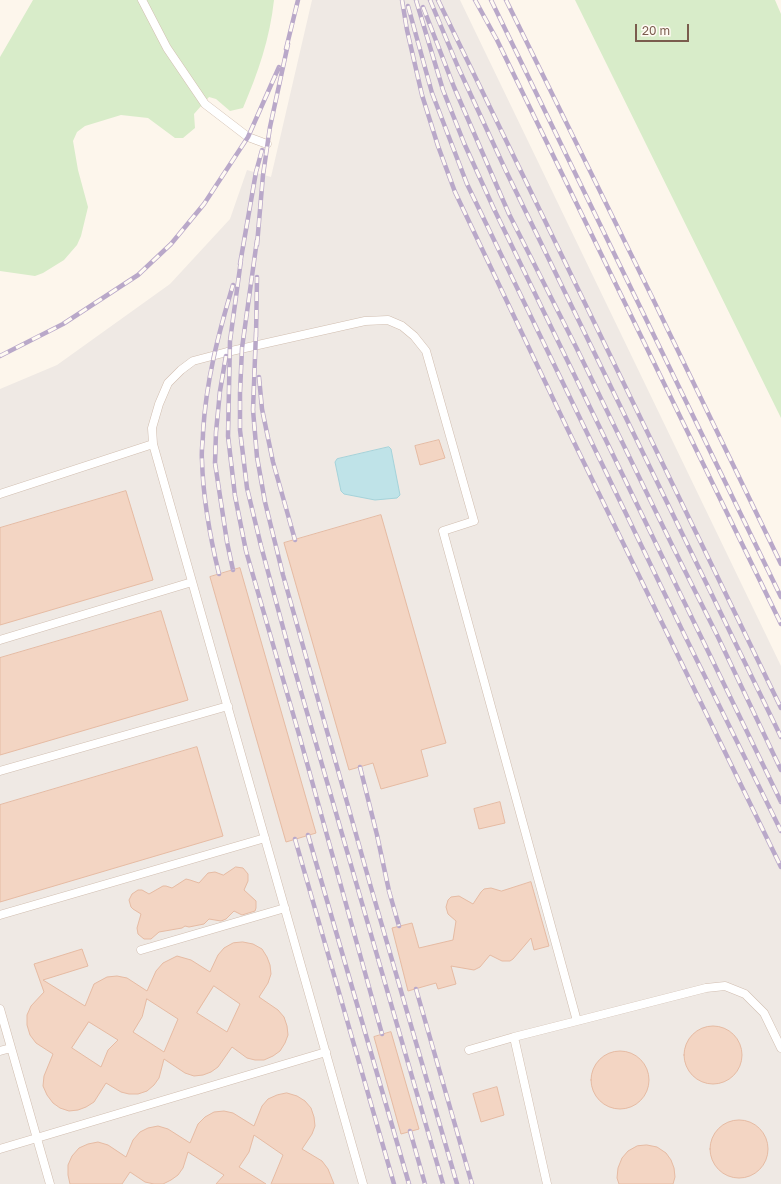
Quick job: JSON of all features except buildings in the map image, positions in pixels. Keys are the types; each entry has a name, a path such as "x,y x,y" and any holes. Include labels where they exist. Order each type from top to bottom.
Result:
{"lane":[{"path":"142,0 167,48 205,104 248,137 267,144"},
{"path":"363,1184 153,444 152,428 159,404 168,383 193,360 365,321 388,320 402,326 414,336 426,351 474,521 442,531 577,1021"},
{"path":"0,494 153,444"},
{"path":"0,640 192,582"},
{"path":"0,771 228,706"},
{"path":"0,916 265,838"},
{"path":"141,950 285,908"},
{"path":"468,1050 706,988 725,986 745,994 764,1013 781,1048"},
{"path":"0,1009 50,1184"},
{"path":"514,1037 547,1184"},
{"path":"0,1051 11,1048"},
{"path":"0,1149 326,1052"}],"shaded area":[{"path":"312,0 460,0 781,666 781,1184 0,1184 0,389 57,365 170,284 230,219 247,170 271,177"}],"green space":[{"path":"33,0 274,0 270,28 263,55 243,108 230,111 216,99 209,97 194,114 195,128 183,138 175,138 148,118 121,115 85,126 77,132 73,141 78,170 88,207 81,236 77,245 64,260 43,273 35,276 0,271 0,57"},
{"path":"575,0 775,0 781,14 781,418"}],"water":[{"path":"389,447 391,449 400,495 397,498 375,500 344,494 341,491 335,462 337,459"}],"railway":[{"path":"286,49 298,0"},
{"path":"402,0 407,30 422,95 438,146 455,192 567,428 781,867"},
{"path":"416,0 443,90 464,143 494,209 781,802"},
{"path":"430,0 458,67 506,171 781,737"},
{"path":"438,0 781,708"},
{"path":"475,0 497,40 781,624"},
{"path":"491,0 781,597"},
{"path":"506,0 781,564"},
{"path":"408,6 432,93 467,184 685,636 781,831"},
{"path":"423,7 454,87 509,214 717,635 781,770"},
{"path":"257,245 263,175 270,127 288,44"},
{"path":"0,356 63,324 138,275 171,244 204,204 248,137 279,67"},
{"path":"240,264 256,172 262,150"},
{"path":"257,240 242,348 240,393 240,430 247,488 291,657 443,1184"},
{"path":"241,260 230,341 228,436 235,496 246,551 300,738 382,1034"},
{"path":"256,337 257,277"},
{"path":"219,574 205,503 202,450 210,377 222,322 233,285"},
{"path":"256,332 253,410 257,457 265,502 283,575 370,884 457,1184"},
{"path":"226,356 220,391 215,463 227,542 233,570"},
{"path":"259,377 262,409 273,462 295,540"},
{"path":"360,767 389,891 399,926"},
{"path":"308,835 409,1184"},
{"path":"295,839 394,1184"},
{"path":"416,989 472,1184"},
{"path":"410,1131 425,1184"}]}
